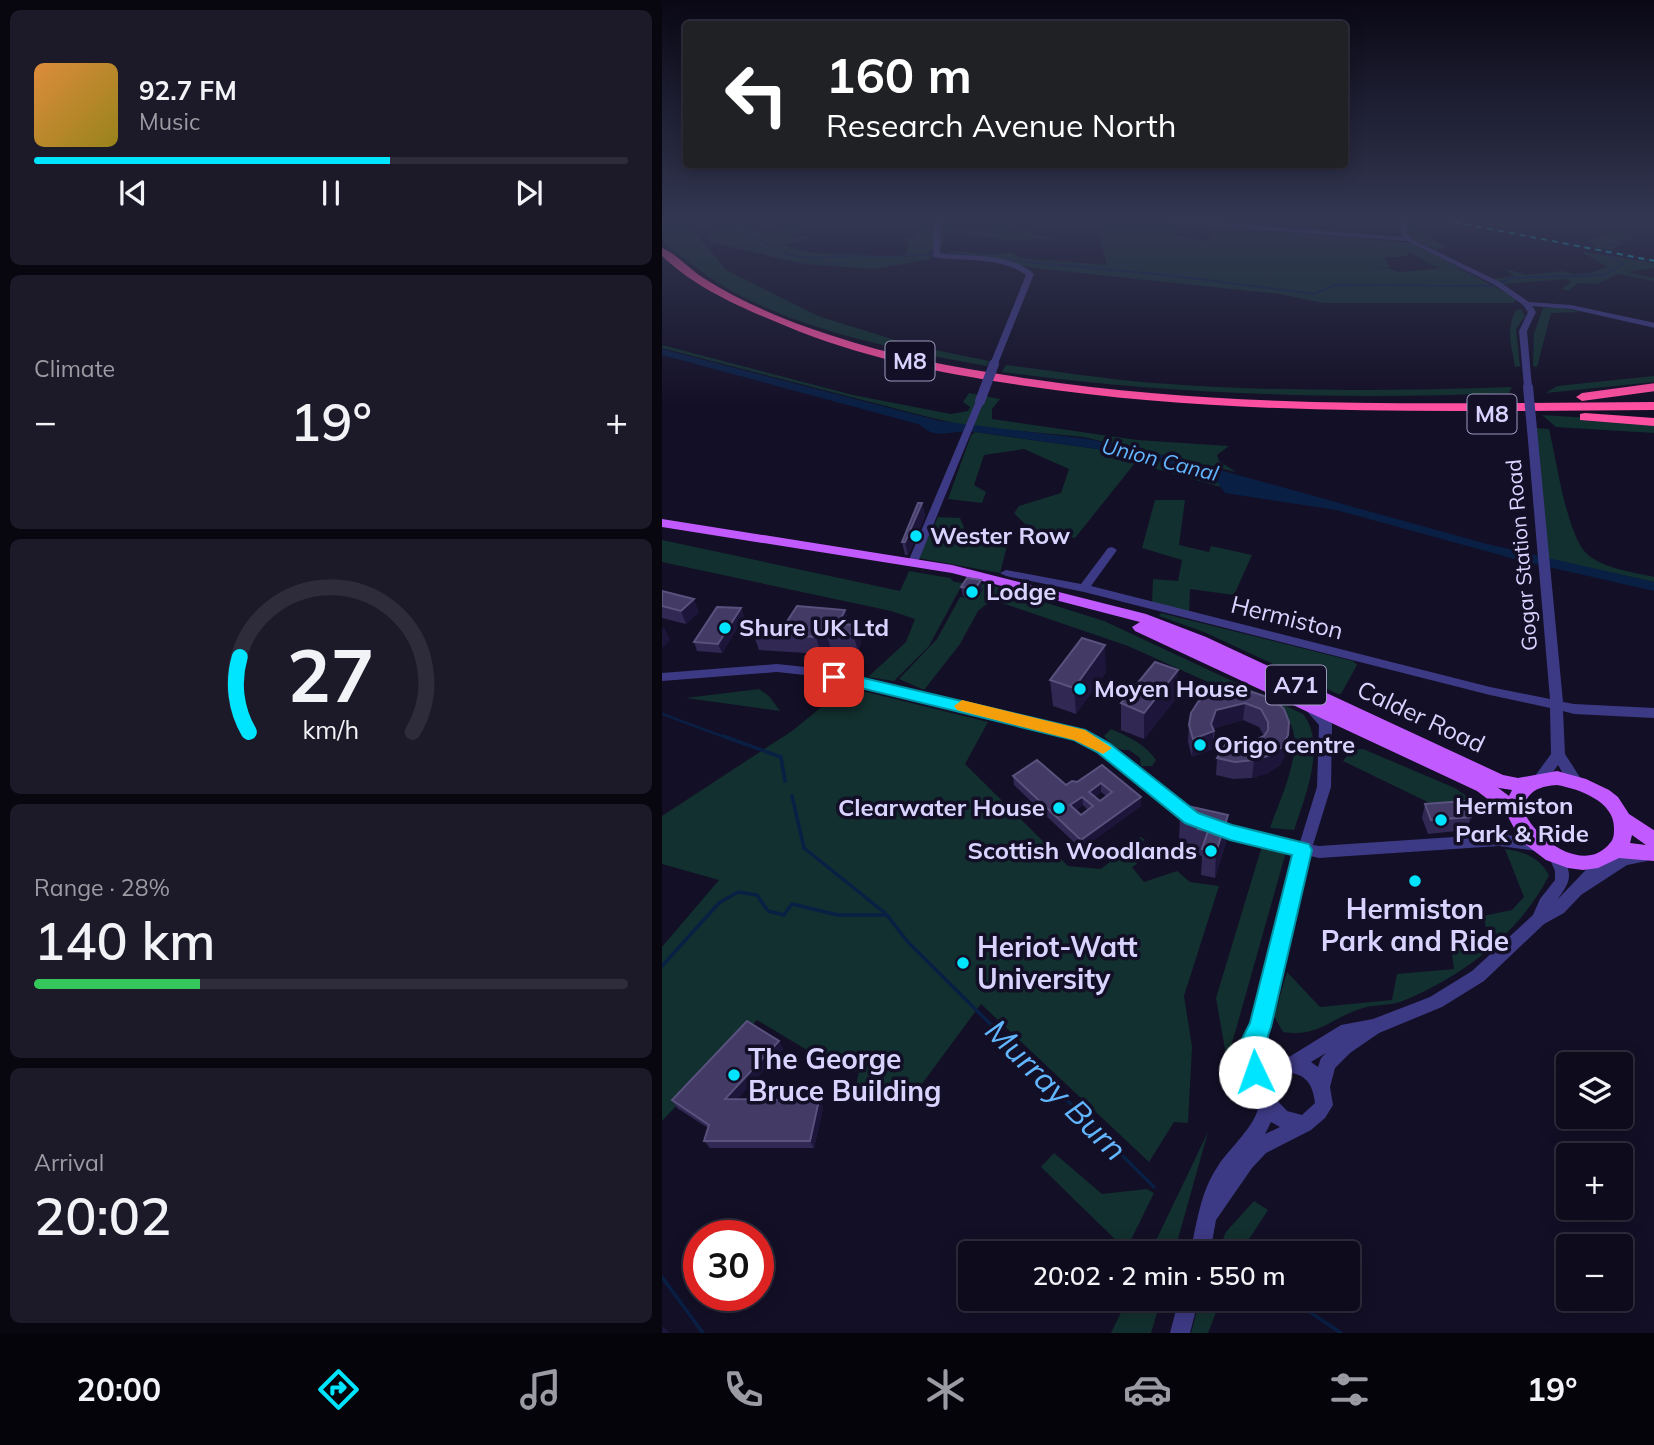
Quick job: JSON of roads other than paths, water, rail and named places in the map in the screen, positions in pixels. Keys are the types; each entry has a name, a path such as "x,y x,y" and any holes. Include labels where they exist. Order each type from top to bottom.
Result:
{"highway":[{"name":"M8","path":"689,282 703,292 780,328 881,361 941,375 1095,399 1212,408 1542,415 1654,422"},
{"name":"M8","path":"705,282 745,305 793,326 887,355 951,370 1064,388 1181,400 1288,404 1654,409"},
{"name":"M8","path":"1288,404 1562,398 1654,387"},
{"name":"M8","path":"1330,412 1654,409"}],"main road":[{"name":"Calder Road","path":"662,523 913,562 1053,593 1171,627 1499,781 1518,785 1537,781"},
{"name":"Calder Road","path":"1053,593 1155,633 1483,786 1516,817"},
{"path":"1654,841 1621,818 1604,796 1576,782 1557,778 1537,781 1519,793 1516,817 1537,845 1555,855 1584,861 1612,853 1654,853"},
{"path":"1612,853 1622,841 1621,818"}],"street":[{"path":"913,562 969,429 1024,282"},
{"path":"1495,282 1522,296 1530,304 1571,307 1654,326"},
{"name":"Gogar Station Road","path":"1530,304 1532,312 1523,331 1557,705 1559,755 1576,782"},
{"path":"1084,588 1112,550"},
{"name":"Hermiston","path":"1006,573 1084,588 1242,630 1557,705 1654,713"},
{"path":"662,677 778,668 806,671 1079,735 1103,747 1192,818 1230,832 1303,850 1319,852 1498,840 1537,845"},
{"path":"1279,690 1317,713 1326,724 1324,787 1303,850 1260,1027 1253,1039 1252,1060 1266,1098 1284,1120 1301,1123"},
{"path":"1537,781 1559,755"},
{"path":"1498,840 1516,817"},
{"path":"1579,889 1587,875 1612,853"},
{"path":"1539,919 1545,904 1562,882 1555,855"},
{"path":"1203,1241 1216,1186 1237,1152 1260,1127 1268,1079 1347,1031 1373,1027 1401,1017 1459,989 1496,962 1539,919 1559,908 1579,889 1624,859 1654,858"},
{"path":"1260,1027 1262,1051 1287,1066 1310,1069 1322,1084"},
{"path":"1210,1213 1232,1178 1252,1154 1322,1109 1322,1084 1329,1060 1373,1027"},
{"path":"1180,1333 1186,1311"}],"water":[{"name":"Union Canal","path":"662,349 940,421 1088,439 1184,460 1487,544 1654,582 1654,591 1522,561 1336,510 1225,493 1213,477 1133,454 968,431 939,434 930,432 918,424 662,355"}],"waterway":[{"path":"1223,282 1314,294 1335,285 1491,286 1501,282"},
{"path":"662,714 727,738"},
{"path":"723,736 781,757 785,781"},
{"path":"792,796 804,848 885,913"},
{"name":"Murray Burn","path":"662,966 719,903 738,892 757,895 768,911 784,915 792,904 838,915 887,915 907,941 1154,1187"},
{"name":"Murray Burn","path":"662,1277 703,1333"},
{"name":"Murray Burn","path":"1308,1311 1341,1333"}],"place":[{"name":"Wester Row","path":"916,536"},
{"name":"Lodge","path":"972,592"},
{"name":"Shure UK Ltd","path":"725,628"},
{"name":"Moyen House","path":"1080,689"},
{"name":"Origo centre","path":"1200,745"},
{"name":"Clearwater House","path":"1059,808"},
{"name":"Hermiston Park & Ride","path":"1441,820"},
{"name":"Scottish Woodlands","path":"1211,851"},
{"name":"Hermiston Park and Ride","path":"1415,881"},
{"name":"Heriot-Watt University","path":"963,963"},
{"name":"The George Bruce Building","path":"734,1075"}]}
